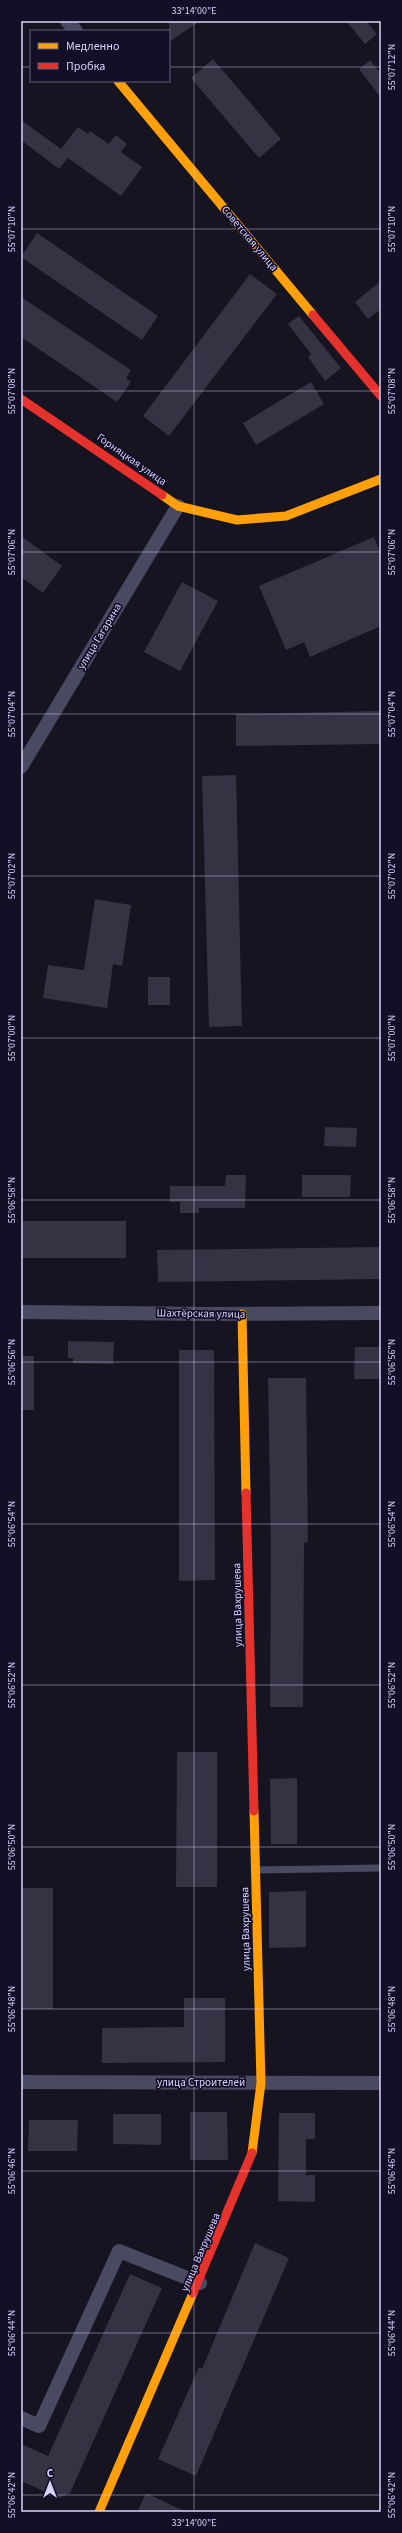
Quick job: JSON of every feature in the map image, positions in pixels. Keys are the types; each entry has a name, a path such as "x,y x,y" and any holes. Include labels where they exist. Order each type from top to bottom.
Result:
{"street":[{"path":"67,21 75,30"},
{"name":"Советская улица","path":"119,82 381,396"},
{"name":"Горняцкая улица","path":"21,399 178,506 237,520 286,516 381,479"},
{"name":"улица Гагарина","path":"21,768 178,506"},
{"name":"Шахтёрская улица","path":"21,1312 242,1314 381,1313"},
{"name":"улица Вахрушева","path":"99,2512 200,2283 251,2160 262,2083 242,1314"},
{"name":"улица Строителей","path":"21,2082 381,2083"},
{"path":"21,2418 39,2426 118,2251 200,2283"}],"lane":[{"path":"256,1870 381,1868"}],"building":[{"path":"169,21 200,21 170,41"},
{"path":"346,21 366,21 377,34 365,44"},
{"path":"213,59 281,139 259,158 191,78"},
{"path":"370,60 381,74 381,98 359,69"},
{"path":"21,120 61,149 78,127 88,134 90,131 109,144 116,135 127,144 121,152 142,167 121,196 68,158 59,169 21,140"},
{"path":"37,233 158,316 142,340 21,257"},
{"path":"250,274 277,294 169,436 143,416"},
{"path":"381,281 381,309 368,319 355,302"},
{"path":"21,297 131,370 126,378 131,382 117,402 21,337"},
{"path":"299,316 341,368 325,381 308,357 311,354 288,324"},
{"path":"311,382 324,404 256,445 243,423"},
{"path":"21,536 62,566 43,593 21,577"},
{"path":"374,537 381,554 381,626 310,657 304,642 286,650 259,586"},
{"path":"182,582 218,601 180,671 144,652"},
{"path":"381,711 381,744 236,746 236,714"},
{"path":"236,775 242,1026 209,1027 202,776"},
{"path":"95,899 131,905 122,966 113,964 107,1008 43,998 48,965 84,970"},
{"path":"148,977 170,977 170,1005 148,1005"},
{"path":"325,1127 357,1128 356,1147 324,1146"},
{"path":"226,1175 246,1175 245,1208 199,1208 199,1213 180,1213 180,1202 170,1202 170,1186 225,1186"},
{"path":"302,1175 351,1175 350,1197 302,1197"},
{"path":"21,1221 126,1221 126,1258 21,1258"},
{"path":"381,1247 381,1279 158,1282 157,1250"},
{"path":"68,1341 114,1342 113,1364 73,1363 73,1358 68,1358"},
{"path":"355,1347 381,1347 381,1379 354,1379"},
{"path":"179,1350 214,1350 215,1580 179,1581"},
{"path":"21,1356 34,1356 34,1410 21,1410"},
{"path":"268,1378 306,1378 308,1542 304,1543 303,1707 270,1707 271,1550"},
{"path":"177,1752 217,1752 217,1887 176,1887"},
{"path":"297,1778 297,1844 271,1844 270,1779"},
{"path":"21,1888 53,1888 53,2009 21,2009"},
{"path":"306,1891 306,1947 269,1948 269,1892"},
{"path":"184,1998 225,1998 225,2062 102,2063 102,2028 184,2027"},
{"path":"190,2112 227,2112 228,2160 190,2160"},
{"path":"279,2113 315,2113 315,2139 306,2139 306,2175 315,2175 315,2202 278,2201"},
{"path":"113,2114 161,2114 161,2145 113,2144"},
{"path":"29,2120 78,2120 77,2151 28,2151"},
{"path":"255,2243 289,2258 196,2476 158,2459 199,2367 202,2369"},
{"path":"130,2274 162,2288 70,2493 59,2498 21,2481 21,2444 48,2456"},
{"path":"146,2493 186,2512 137,2512"}],"traffic: slow":[{"path":"119,82 313,315"},
{"path":"162,495 178,506 237,520 286,516 381,479"},
{"path":"242,1314 246,1493"},
{"path":"252,2153 261,2083 254,1811"},
{"path":"99,2512 193,2293"}],"traffic: jam":[{"path":"313,315 381,396"},
{"path":"21,399 162,495"},
{"path":"246,1493 254,1811"},
{"path":"193,2293 252,2153"}]}
